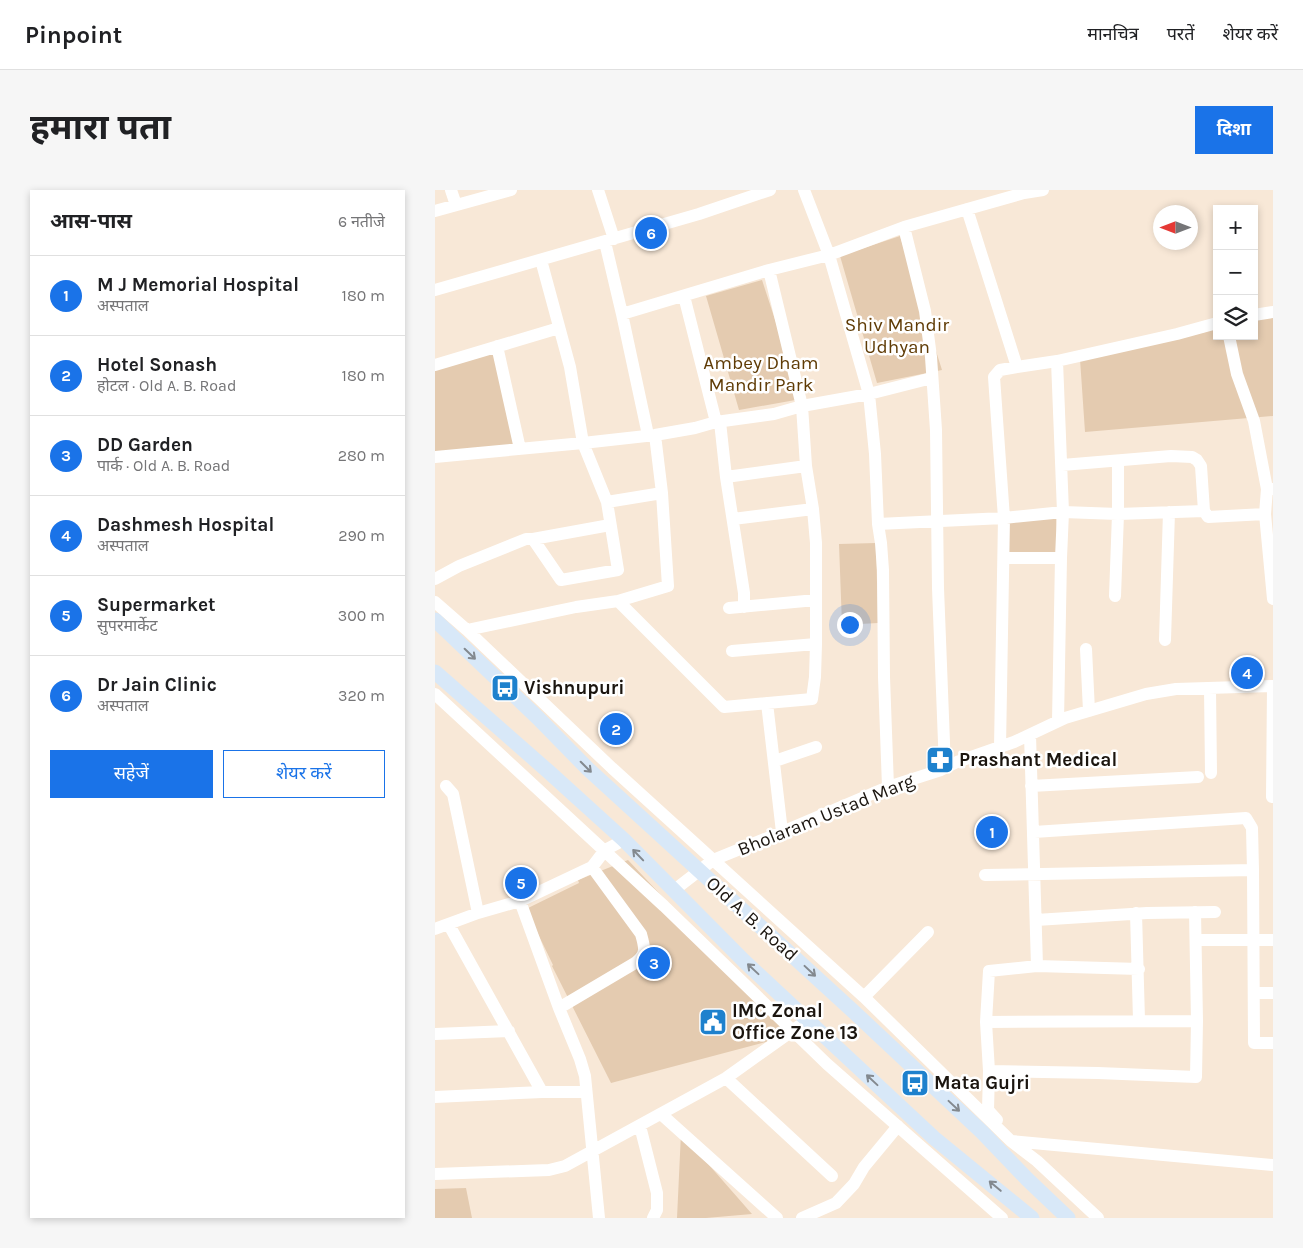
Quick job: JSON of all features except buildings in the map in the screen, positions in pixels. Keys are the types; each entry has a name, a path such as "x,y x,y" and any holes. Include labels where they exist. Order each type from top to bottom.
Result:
{"main road":[{"name":"Old A. B. Road","path":"435,620 538,718 588,769 861,1019 1068,1218"},
{"name":"Old A. B. Road","path":"435,672 624,840 744,961 934,1138 1032,1218"}],"street":[{"path":"451,190 456,205"},
{"path":"435,211 511,190"},
{"path":"467,630 576,607 618,601 668,586 662,493 651,435 622,314 610,240 597,190"},
{"path":"435,290 699,214 770,190"},
{"path":"804,190 829,255 869,394 875,454 877,524 881,543 883,570 883,677 888,786"},
{"path":"622,314 769,270 829,255 904,228 1024,192 1043,190"},
{"path":"967,209 1017,367"},
{"path":"904,228 925,311 936,430 938,588 945,768"},
{"path":"533,539 561,580 618,570 607,502 583,443 570,368 541,260"},
{"path":"618,601 724,706 812,699 816,644 816,543 813,509 806,466 802,406 769,270"},
{"path":"684,296 718,422 744,593 744,607"},
{"path":"1258,314 1273,312"},
{"path":"1000,747 1004,518 994,377 1000,370 1057,360 1177,334 1213,324"},
{"path":"435,365 559,328"},
{"path":"1230,340 1237,374 1254,421 1270,489 1265,514 1271,548 1273,599"},
{"path":"497,346 520,449"},
{"path":"1057,360 1063,512 1059,721"},
{"path":"435,457 651,435 695,428 718,422 774,414 802,406 869,394 932,378"},
{"path":"1062,465 1171,456 1192,457 1201,466 1203,511 1207,518 1265,514"},
{"path":"1115,596 1118,461"},
{"path":"726,477 806,466"},
{"path":"607,502 662,493"},
{"path":"733,519 813,509"},
{"path":"877,524 1004,518 1063,512 1118,514 1203,511"},
{"path":"1165,640 1169,512"},
{"path":"435,579 459,566 526,538 533,539 610,525"},
{"path":"1004,558 1061,558"},
{"path":"729,608 816,600"},
{"path":"435,602 467,630 611,768 864,997 1011,1141 1037,1162 1098,1218"},
{"path":"732,652 816,644"},
{"path":"1086,649 1089,711"},
{"path":"449,685 435,695 605,850 827,1064 1002,1218"},
{"path":"1272,797 1273,686"},
{"name":"Bholaram Ustad Marg","path":"673,891 713,860 888,786 945,768 1030,735 1059,721 1154,693 1176,689 1273,686"},
{"path":"1210,688 1211,773"},
{"path":"767,703 782,832"},
{"path":"1030,735 1037,966"},
{"path":"775,761 816,747"},
{"path":"1031,786 1198,777"},
{"path":"446,786 453,794 478,913"},
{"path":"1034,832 1246,818 1251,828 1253,870 1255,1042 1273,1043"},
{"path":"435,928 520,901 592,867 605,850 624,840"},
{"path":"559,1008 635,963 642,958 644,951 641,934 592,867"},
{"path":"985,876 1253,870"},
{"path":"520,901 585,1076 599,1218"},
{"path":"989,1071 1196,1077 1195,912"},
{"path":"1036,920 1136,913 1215,912"},
{"path":"1136,913 1139,1020"},
{"path":"449,925 542,1092"},
{"path":"864,997 928,932"},
{"path":"1196,940 1273,940"},
{"path":"1002,1154 1011,1141 1008,1130 988,1110 989,1071 986,1022 989,971 1037,966 1139,969"},
{"path":"1255,993 1273,993"},
{"path":"435,1169 435,1174 549,1170 565,1166 726,1078 807,1020"},
{"path":"986,1022 1197,1021"},
{"path":"435,1034 509,1031"},
{"path":"726,1078 832,1176"},
{"path":"435,1097 586,1092"},
{"path":"661,1114 777,1218"},
{"path":"640,1126 657,1194 655,1217"},
{"path":"803,1218 836,1203 854,1184 864,1167 898,1126"},
{"path":"1011,1141 1273,1165"}],"green space":[{"name":"Shiv Mandir Udhyan","path":"900,236 942,370 877,383 840,256"},
{"name":"Ambey Dham Mandir Park","path":"762,280 801,399 739,410 706,296"},
{"path":"1273,315 1273,416 1085,432 1080,359 1213,329 1213,340 1258,340 1258,318"},
{"path":"497,346 520,449 435,457 435,365"},
{"path":"1056,517 1058,552 1007,555 1005,520"},
{"path":"876,543 878,623 842,625 839,544"},
{"path":"628,860 792,1035 611,1083 552,966 526,909 579,883 578,880"},
{"path":"681,1133 752,1214 706,1218 677,1218"},
{"path":"466,1188 472,1218 435,1218 435,1189"}],"place":[{"name":"Dr Jain Clinic","path":"651,233"},
{"name":"Dashmesh Hospital","path":"1247,673"},
{"name":"Vishnupuri","path":"505,688"},
{"name":"Hotel Sonash","path":"616,729"},
{"name":"Prashant Medical","path":"940,760"},
{"name":"M J Memorial Hospital","path":"992,832"},
{"name":"Supermarket","path":"521,883"},
{"name":"DD Garden","path":"654,963"},
{"name":"IMC Zonal Office Zone 13","path":"713,1022"},
{"name":"Mata Gujri","path":"915,1083"}]}
